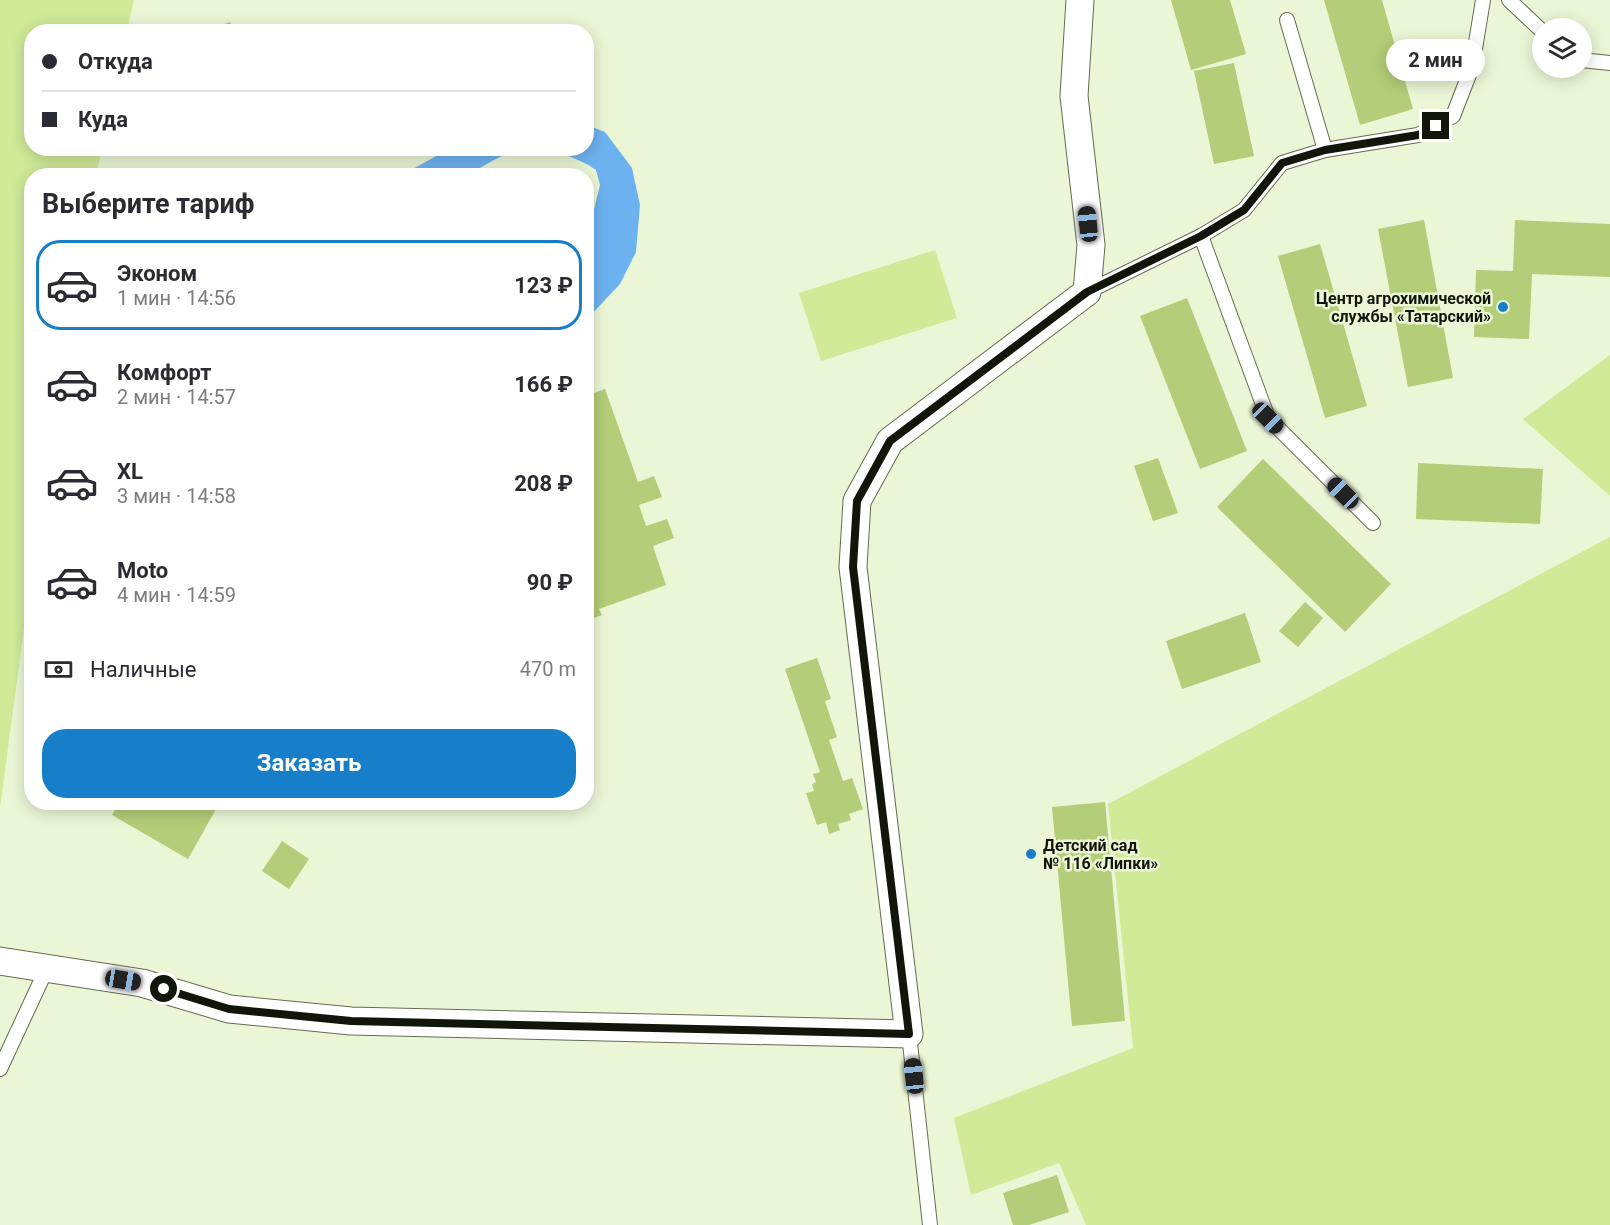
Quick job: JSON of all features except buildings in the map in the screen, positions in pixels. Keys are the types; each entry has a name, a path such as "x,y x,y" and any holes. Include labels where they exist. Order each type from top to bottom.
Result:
{"street":[{"path":"0,961 142,982 229,1009 351,1021 909,1034 853,567 857,501 890,441 1087,292 1091,245 1074,96 1080,0"}],"lane":[{"path":"1087,292 1201,236 1244,210 1282,163 1325,150 1418,135 1453,116 1472,67 1483,0"},
{"path":"1509,0 1532,22"},
{"path":"1287,20 1325,150"},
{"path":"1592,61 1610,63"},
{"path":"1201,236 1268,418 1373,523"},
{"path":"0,1069 47,968"},
{"path":"909,1034 930,1225"}],"green space":[{"path":"0,0 134,0 129,24 24,24 24,156 100,156 98,168 24,168 24,628 0,808"},
{"path":"935,250 957,318 821,361 799,293"},
{"path":"1610,355 1610,496 1523,419"},
{"path":"1610,537 1610,1225 1086,1225 1059,1163 971,1195 954,1118 1133,1048 1108,804"}],"water":[{"path":"594,128 605,132 632,168 640,205 636,252 620,284 594,312 594,209 600,185 596,170 568,156 594,156"},
{"path":"436,156 502,156 480,168 415,168"}],"place":[{"name":"Центр агрохимической службы «Татарский»","path":"1503,307"},
{"name":"Детский сад № 116 «Липки»","path":"1031,854"}],"route":[{"path":"164,989 229,1009 351,1021 909,1034 853,567 857,501 890,441 1087,292 1201,236 1244,210 1282,163 1325,150 1418,135 1436,126"}]}
